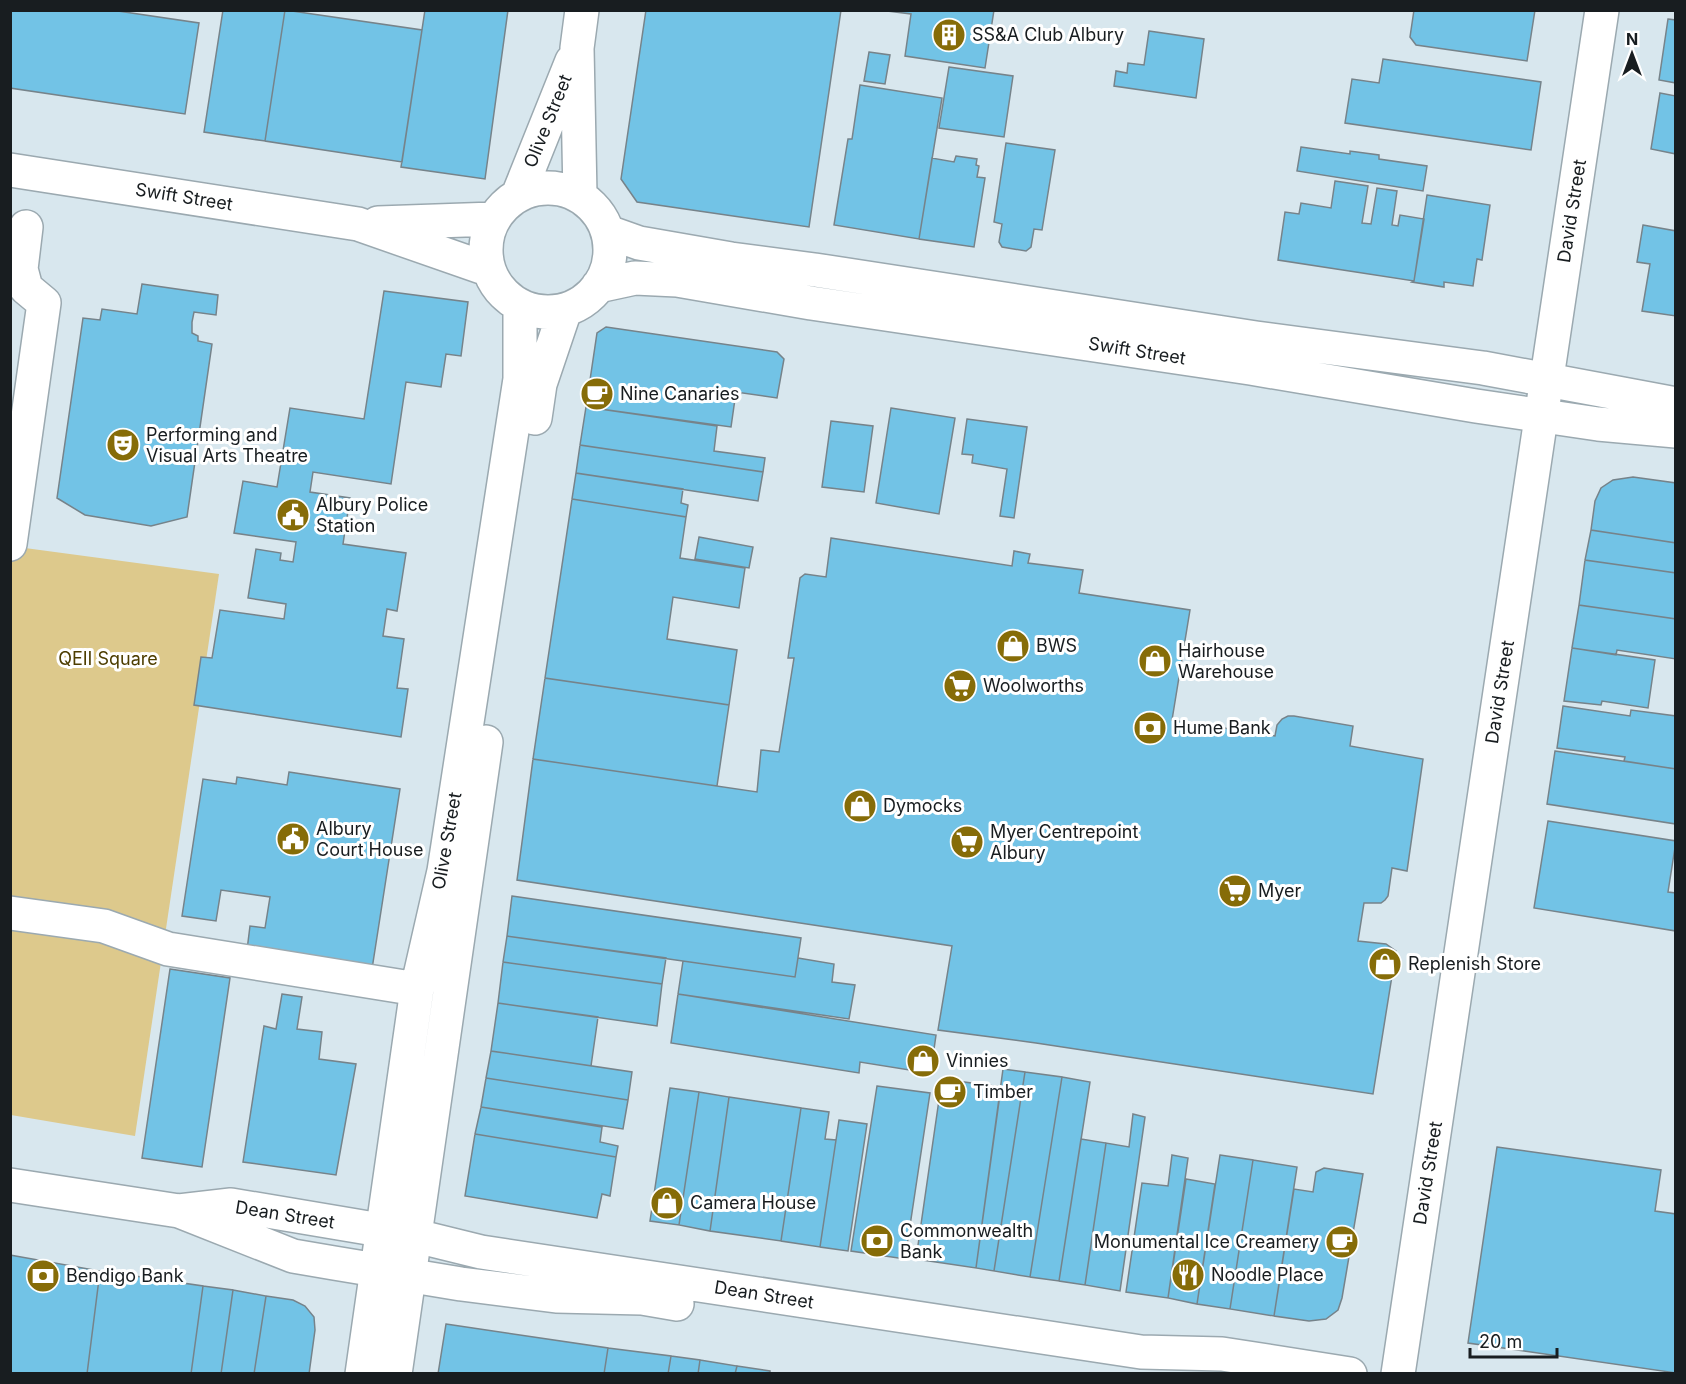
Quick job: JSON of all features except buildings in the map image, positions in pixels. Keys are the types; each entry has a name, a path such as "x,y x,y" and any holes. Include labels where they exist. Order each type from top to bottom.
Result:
{"street":[{"name":"Olive Street","path":"580,195 577,48 582,10"},
{"name":"David Street","path":"1398,1374 1602,10"},
{"name":"Olive Street","path":"519,193 577,48"},
{"name":"Swift Street","path":"10,170 358,224 487,269"},
{"path":"551,187 580,195 598,211 608,232 610,259 603,281 588,298 565,310 541,312 520,306 499,290 487,269 484,250 488,227 502,206 519,193 551,187"},
{"name":"Swift Street","path":"358,224 494,219"},
{"path":"10,544 44,303 26,288 21,269 26,227"},
{"name":"Swift Street","path":"608,232 639,243 731,259 815,270 1253,353 1541,415 1598,424 1676,431"},
{"name":"Swift Street","path":"598,286 635,278 677,280 811,303 1253,353 1483,368 1676,404"},
{"name":"Olive Street","path":"395,1374 416,1236 520,379 520,306"},
{"name":"Olive Street","path":"362,1374 417,989 475,745 540,384 565,310"},
{"path":"10,913 104,926 168,949 417,989"},
{"name":"Dean Street","path":"10,1185 179,1211 293,1256 461,1284 556,1296 642,1298 1139,1374"},
{"name":"Dean Street","path":"179,1211 231,1205 416,1236 481,1252 1141,1352 1222,1354 1350,1374"}],"green space":[{"name":"QEII Square","path":"10,546 219,574 135,1136 11,1115"}],"place":[{"name":"SS&A Club Albury","path":"949,35"},
{"name":"Nine Canaries","path":"597,394"},
{"name":"Performing and Visual Arts Theatre","path":"123,445"},
{"name":"Albury Police Station","path":"293,515"},
{"name":"BWS","path":"1013,646"},
{"name":"Hairhouse Warehouse","path":"1155,661"},
{"name":"Woolworths","path":"960,686"},
{"name":"Hume Bank","path":"1150,728"},
{"name":"Dymocks","path":"860,806"},
{"name":"Albury Court House","path":"293,839"},
{"name":"Myer Centrepoint Albury","path":"967,842"},
{"name":"Myer","path":"1235,891"},
{"name":"Replenish Store","path":"1385,964"},
{"name":"Vinnies","path":"923,1061"},
{"name":"Timber","path":"950,1092"},
{"name":"Camera House","path":"667,1203"},
{"name":"Commonwealth Bank","path":"877,1241"},
{"name":"Monumental Ice Creamery","path":"1342,1242"},
{"name":"Noodle Place","path":"1188,1275"},
{"name":"Bendigo Bank","path":"43,1276"}]}
